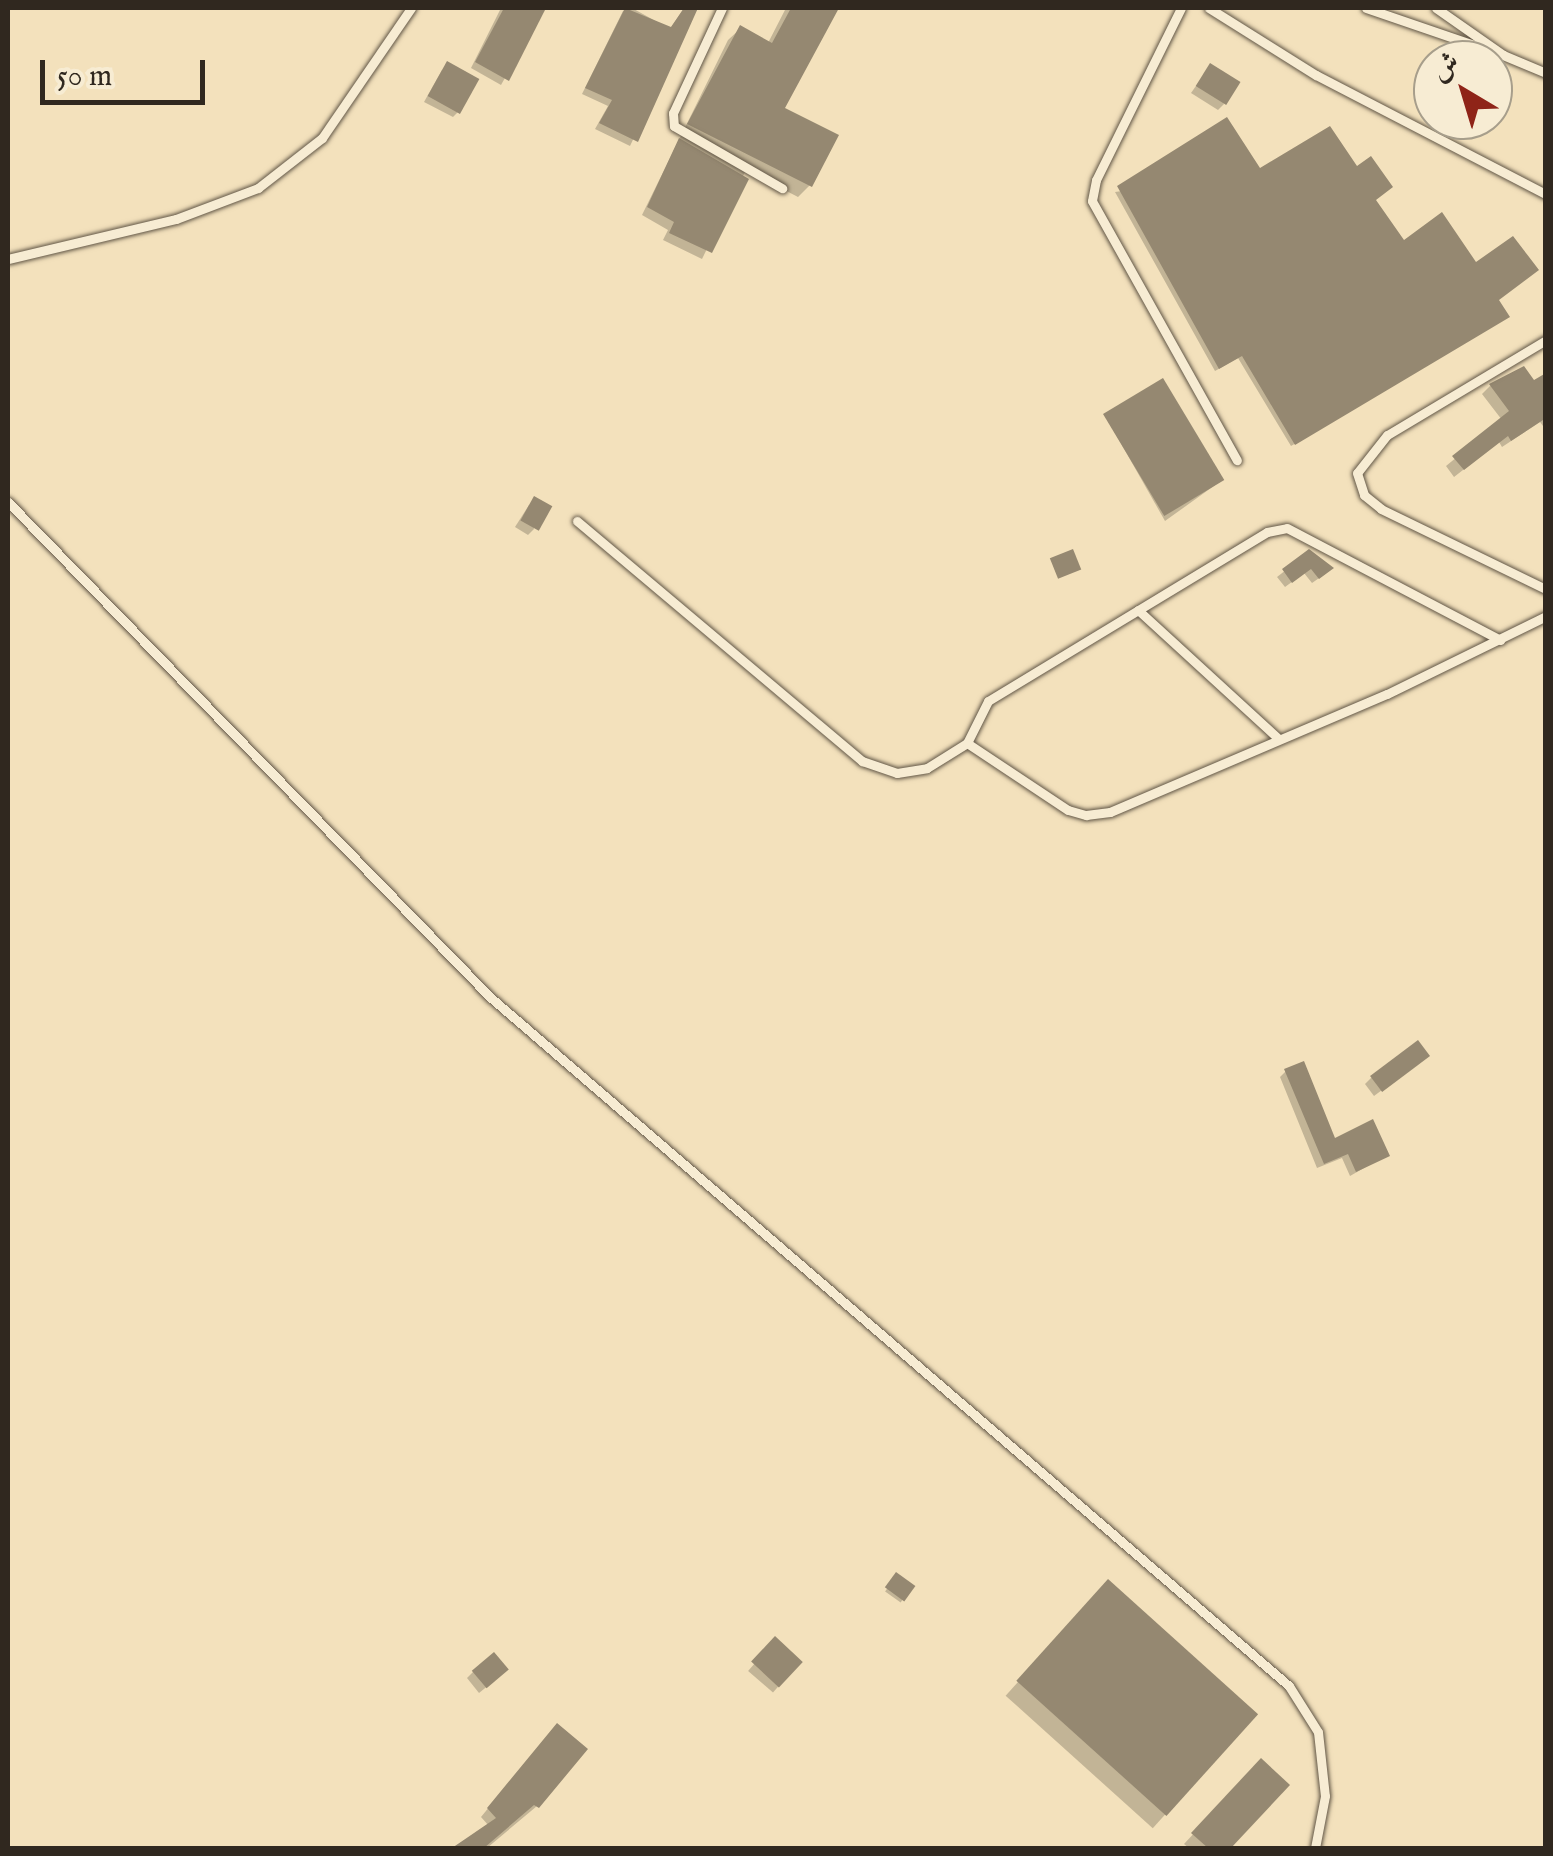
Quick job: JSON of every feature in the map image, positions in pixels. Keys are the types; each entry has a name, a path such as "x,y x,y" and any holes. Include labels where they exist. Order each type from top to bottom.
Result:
{"lane":[{"path":"8,259 176,219 258,188 322,138 412,8"},
{"path":"722,8 673,112 674,126 782,188"},
{"path":"1180,8 1096,180 1092,201 1237,460"},
{"path":"1209,8 1316,75 1546,194"},
{"path":"1366,8 1460,40"},
{"path":"1436,8 1482,40"},
{"path":"1513,59 1546,73"},
{"path":"1546,340 1387,435 1357,473 1364,495 1381,509 1546,589"},
{"path":"8,502 490,997 1289,1686 1318,1732 1325,1796 1315,1848"},
{"path":"577,522 862,760 897,773 927,768 966,743 988,701 1267,532 1287,528 1500,640"},
{"path":"1138,610 1279,739"},
{"path":"966,743 1068,810 1086,815 1110,812 1500,640 1546,616"}],"building":[{"path":"504,8 546,8 509,81 475,62"},
{"path":"625,8 671,27 684,8 698,8 638,142 599,123 612,100 585,88"},
{"path":"791,8 839,8 785,108 839,135 812,187 687,124 740,25 772,43"},
{"path":"447,61 479,79 460,114 428,96"},
{"path":"1210,63 1241,82 1226,105 1196,86"},
{"path":"1227,117 1260,168 1330,126 1357,166 1371,156 1393,187 1376,200 1404,240 1442,212 1476,262 1513,236 1539,270 1499,300 1510,317 1295,445 1242,356 1219,369 1117,186"},
{"path":"679,138 749,179 712,253 669,233 674,222 647,207"},
{"path":"1524,366 1534,380 1546,373 1546,418 1511,441 1508,436 1464,470 1452,456 1509,411 1489,384"},
{"path":"1163,378 1224,480 1164,516 1103,414"},
{"path":"534,496 552,506 539,531 520,520"},
{"path":"1073,549 1081,569 1058,579 1050,558"},
{"path":"1309,549 1334,568 1319,579 1311,569 1292,583 1282,569"},
{"path":"1418,1040 1430,1056 1382,1092 1370,1076"},
{"path":"1304,1061 1335,1138 1373,1119 1390,1156 1356,1172 1348,1154 1324,1164 1284,1069"},
{"path":"896,1572 915,1586 904,1601 885,1587"},
{"path":"1108,1579 1258,1714 1166,1816 1016,1681"},
{"path":"775,1636 803,1662 779,1688 751,1662"},
{"path":"494,1652 509,1670 487,1688 472,1671"},
{"path":"557,1723 588,1749 539,1808 534,1805 484,1848 452,1848 496,1818 487,1808"},
{"path":"1261,1758 1290,1785 1231,1848 1208,1848 1191,1833"}]}
